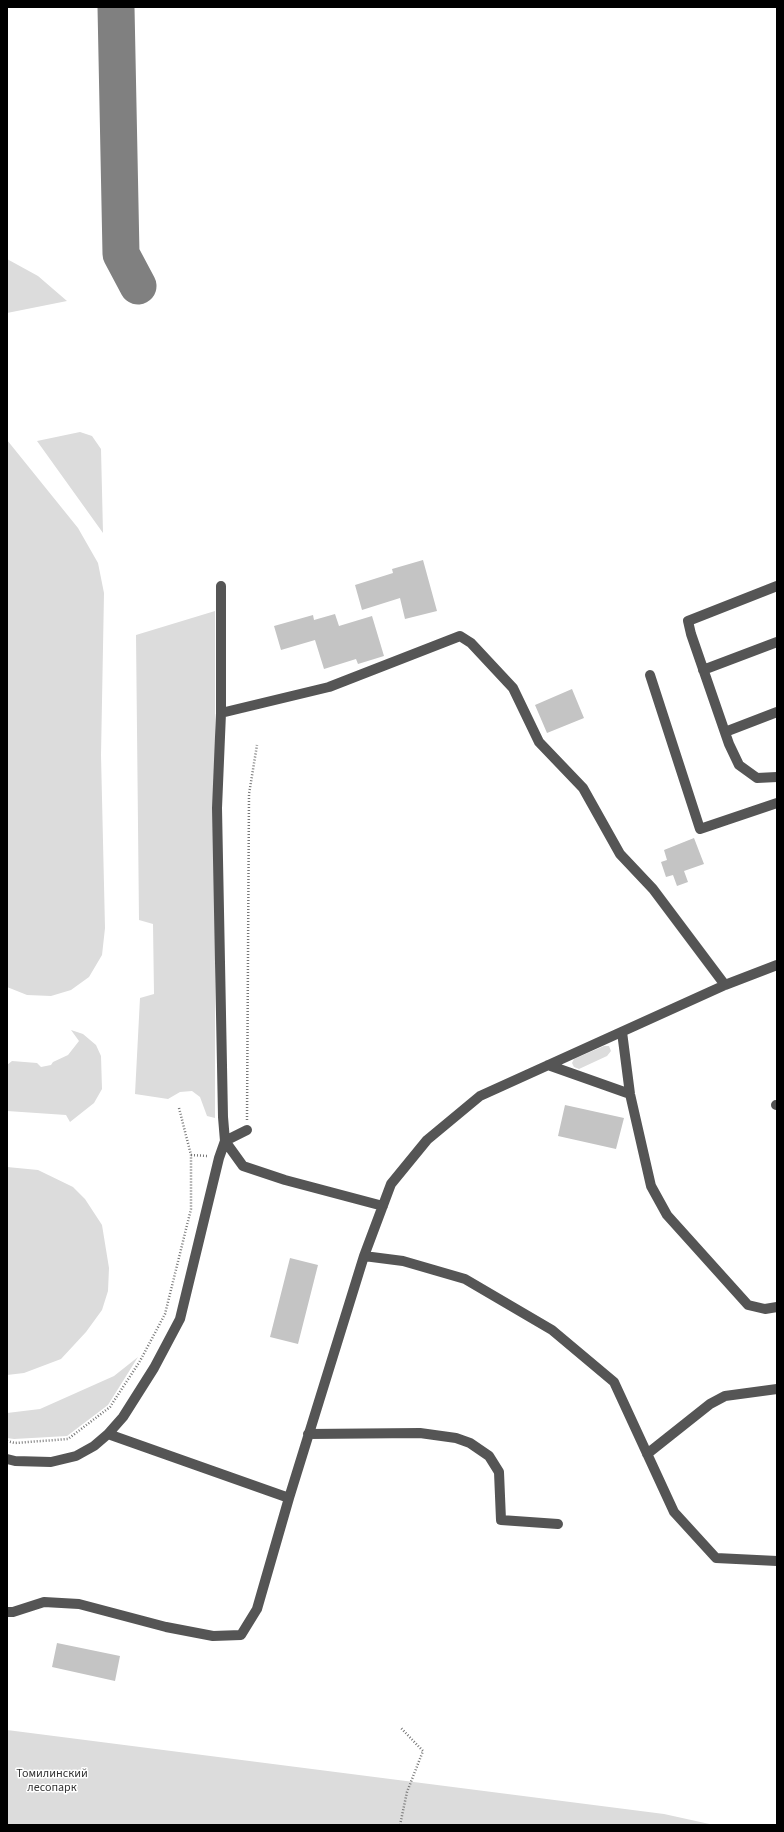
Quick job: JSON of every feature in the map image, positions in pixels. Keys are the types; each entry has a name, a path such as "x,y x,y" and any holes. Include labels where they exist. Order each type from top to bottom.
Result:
{"lane":[{"path":"7,1459 14,1461 51,1462 76,1456 94,1446 108,1434 123,1417 154,1368 180,1320 218,1158 225,1141 223,1117 217,808 221,713 221,586"},
{"path":"777,586 688,621 703,670 725,732 739,765 757,778 777,777"},
{"path":"221,713 329,687 460,636 471,643 513,688 539,742 583,788 620,854 653,889 725,985"},
{"path":"703,670 777,642"},
{"path":"650,675 700,829 777,802"},
{"path":"725,732 777,712"},
{"path":"7,1612 13,1612 44,1602 79,1604 166,1627 213,1636 241,1635 257,1609 308,1434 364,1256 391,1184 427,1140 480,1096 725,985 777,965"},
{"path":"622,1032 630,1094 651,1186 667,1215 748,1305 765,1309 777,1307"},
{"path":"548,1065 630,1094"},
{"path":"225,1141 247,1130"},
{"path":"225,1141 243,1166 285,1180 383,1206"},
{"path":"364,1256 403,1261 465,1279 552,1330 614,1382 674,1512 716,1558 777,1561"},
{"path":"647,1454 710,1404 725,1396 777,1389"},
{"path":"308,1434 420,1433 456,1438 470,1443 489,1456 499,1472 501,1520 558,1524"},
{"path":"108,1434 289,1498"}],"path":[{"path":"247,1130 249,794 257,745"},
{"path":"7,1441 15,1443 68,1440 110,1407 140,1361 165,1314 191,1208 191,1155 179,1108"},
{"path":"191,1155 203,1154"},
{"path":"400,1825 407,1792 423,1751 401,1728"}],"green space":[{"path":"7,259 38,276 67,301 7,313"},
{"path":"80,432 92,436 101,449 103,533 37,441"},
{"path":"7,440 78,528 98,563 104,593 101,755 105,928 102,955 89,977 71,990 51,996 27,995 7,987"},
{"path":"215,611 215,1118 207,1116 200,1097 192,1091 180,1092 168,1099 135,1094 140,998 154,994 153,924 139,920 136,635"},
{"path":"71,1030 83,1034 96,1045 101,1056 102,1089 94,1103 70,1122 66,1115 7,1111 7,1065 12,1061 37,1063 41,1067 51,1065 53,1062 68,1055 79,1041"},
{"path":"604,1046 609,1046 611,1051 607,1056 579,1069 574,1067 572,1063 574,1059"},
{"path":"7,1167 38,1170 73,1187 85,1199 102,1225 109,1268 108,1291 102,1310 86,1332 61,1359 24,1373 7,1375"},
{"path":"138,1357 108,1405 67,1436 14,1439 7,1438 7,1413 40,1409 114,1376"},
{"name":"Томилинский лесопарк","path":"7,1730 664,1814 714,1825 7,1825"}],"building":[{"path":"423,560 437,611 405,619 400,598 362,610 355,585 393,573 392,569"},
{"path":"335,614 339,626 372,616 384,656 358,664 356,659 324,669 315,640 281,650 274,626 313,615 314,620"},
{"path":"572,689 584,718 547,733 535,705"},
{"path":"694,838 704,864 684,871 688,882 677,886 673,875 666,877 661,862 667,860 664,850"},
{"path":"565,1105 624,1118 616,1149 558,1136"},
{"path":"290,1258 318,1265 298,1344 270,1337"},
{"path":"57,1643 120,1656 115,1681 52,1667"}],"taxiway":[{"path":"116,7 121,254 138,286"}]}
